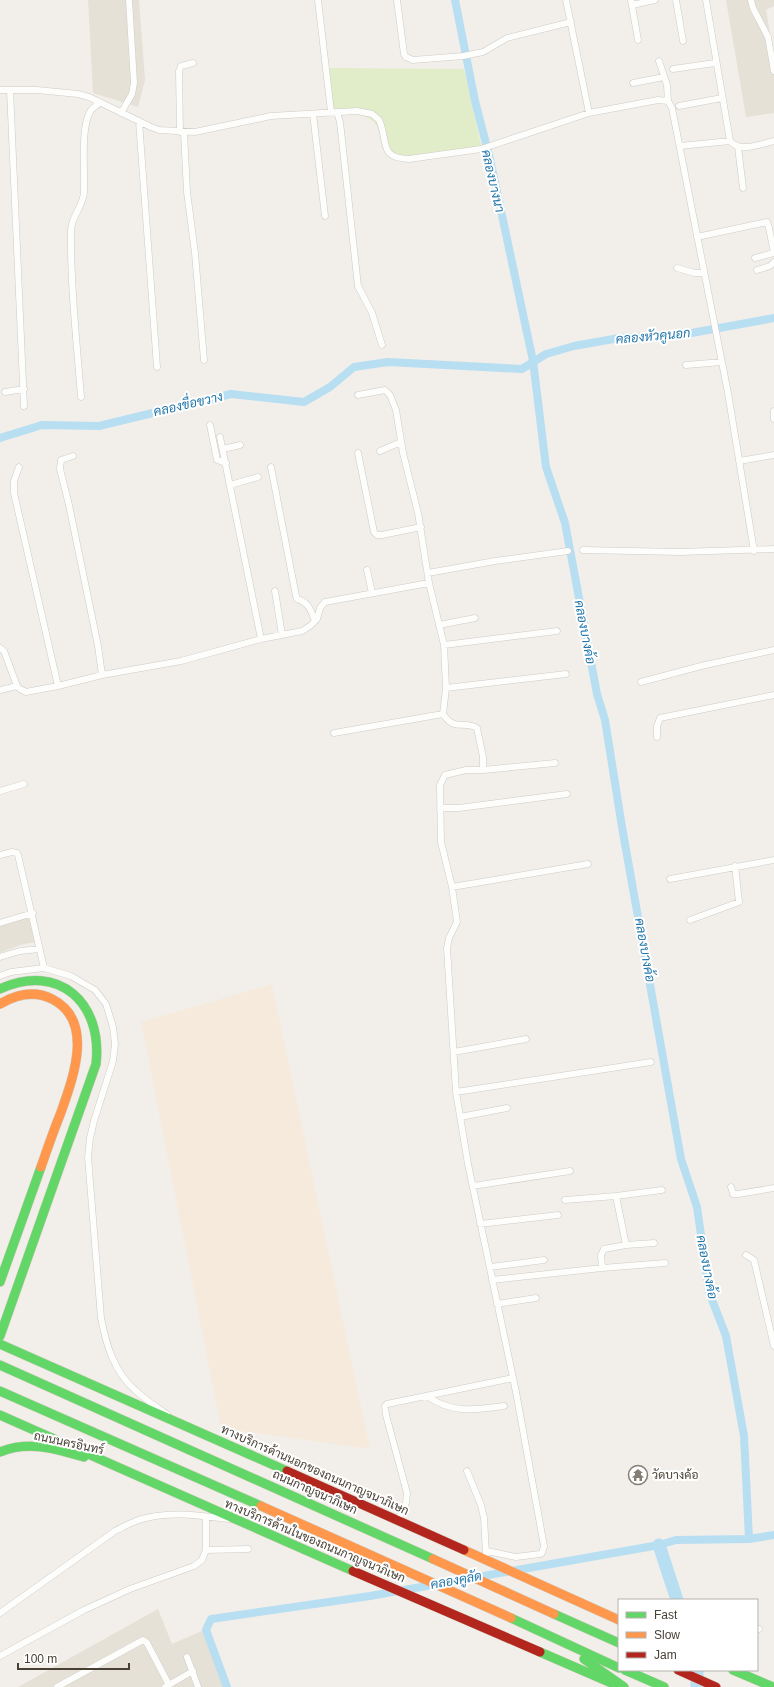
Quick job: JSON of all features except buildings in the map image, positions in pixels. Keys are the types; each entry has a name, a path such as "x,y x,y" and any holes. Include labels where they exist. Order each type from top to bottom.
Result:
{"main road":[{"path":"0,989 18,981 31,980 51,982 68,990 84,1006 92,1018 95,1027 98,1050 96,1064 0,1336"},
{"path":"0,1004 8,998 18,995 36,994 54,998 66,1010 75,1024 78,1048 76,1064 70,1086 0,1282"},
{"name":"ทางบริการด้านนอกของถนนกาญจนาภิเษก","path":"0,1344 398,1520 488,1558 521,1575 618,1620"},
{"name":"ถนนกาญจนาภิเษก","path":"0,1365 493,1585 618,1643"},
{"path":"0,1391 460,1594 618,1668"},
{"name":"ทางบริการด้านในของถนนกาญจนาภิเษก","path":"0,1415 235,1520 620,1687"},
{"name":"ถนนนครอินทร์","path":"0,1452 18,1446 35,1446 110,1464"},
{"path":"578,1650 583,1658 624,1687"},
{"path":"627,1671 664,1687"},
{"path":"680,1671 713,1686"},
{"path":"735,1671 772,1687"}],"street":[{"path":"121,113 132,94 134,83 129,0"},
{"path":"318,0 334,112 340,122 358,286 372,313 382,345"},
{"path":"397,0 406,57 413,60 463,56 483,52 507,38 571,22"},
{"path":"566,0 589,113"},
{"path":"638,40 632,2 655,0"},
{"path":"676,0 683,41"},
{"path":"706,0 730,141"},
{"path":"752,0 753,8 768,37 774,71"},
{"path":"659,61 667,85 668,101 672,108 717,335 754,551"},
{"path":"193,63 181,66 179,71 187,192 195,253 204,360"},
{"path":"673,69 716,63"},
{"path":"633,83 664,77"},
{"path":"0,90 38,90 78,94 100,102 159,130 182,132 209,130 271,116 334,112 366,112 376,116 382,127 387,149 391,156 395,158 409,159 481,149 589,113 658,100 668,101"},
{"path":"10,90 24,406"},
{"path":"679,106 722,98"},
{"path":"81,397 71,230 74,215 84,193 83,158 87,120 91,111 100,102"},
{"path":"313,114 325,216"},
{"path":"139,121 157,367"},
{"path":"680,146 730,141 738,147 774,141"},
{"path":"738,147 744,188"},
{"path":"697,238 774,220"},
{"path":"755,258 774,253 771,234 767,222"},
{"path":"757,270 770,266 774,262"},
{"path":"677,268 695,273 704,273"},
{"path":"686,365 722,362"},
{"path":"5,392 24,389"},
{"path":"358,394 382,390 388,392 396,410 401,442 421,527 429,583 444,645 446,688 442,714 448,722 452,724 477,728 483,757 483,770"},
{"path":"774,412 774,419"},
{"path":"210,425 216,460 226,463"},
{"path":"220,437 261,639"},
{"path":"380,451 401,442"},
{"path":"223,449 240,445"},
{"path":"358,453 374,532 377,535 382,535 421,527"},
{"path":"739,461 774,455"},
{"path":"74,456 61,460 60,469 69,505 98,646 102,675"},
{"path":"19,467 14,481 14,493 58,686"},
{"path":"271,467 296,596 297,599 308,604 315,621"},
{"path":"230,484 258,477"},
{"path":"583,550 754,551 774,549"},
{"path":"428,573 495,561 568,551"},
{"path":"367,570 372,593"},
{"path":"0,648 4,651 17,686 26,692 102,675 181,661 261,639 302,631 315,621 320,608 325,602 429,583"},
{"path":"275,591 282,635"},
{"path":"439,625 476,618"},
{"path":"444,645 557,631"},
{"path":"641,682 700,666 774,650"},
{"path":"446,688 566,674"},
{"path":"0,690 17,686"},
{"path":"657,737 656,726 660,718 774,696"},
{"path":"334,732 442,714"},
{"path":"467,1471 481,1505 484,1518 488,1558 516,1557 542,1553 544,1546 513,1378 480,1224 456,1092 447,953 450,938 457,922 452,887 441,842 440,786 445,774 466,770 483,770 555,763"},
{"path":"0,791 24,784"},
{"path":"440,808 459,808 567,794"},
{"path":"0,855 12,852 17,853 18,855 33,913 44,968"},
{"path":"670,879 774,860"},
{"path":"452,887 588,864"},
{"path":"690,920 739,902 735,866"},
{"path":"0,923 33,913"},
{"path":"0,957 20,951 39,949"},
{"path":"0,976 11,972 44,968 71,976 95,990 106,1004 113,1027 115,1044 113,1062 93,1126 88,1157 101,1318 108,1346 122,1375 134,1389 176,1421"},
{"path":"454,1052 526,1039"},
{"path":"456,1092 651,1062"},
{"path":"460,1117 507,1108"},
{"path":"473,1186 570,1171"},
{"path":"731,1187 733,1194 774,1188"},
{"path":"565,1200 616,1196 662,1190"},
{"path":"616,1196 626,1245"},
{"path":"480,1224 558,1215"},
{"path":"602,1268 600,1260 603,1250 626,1245 654,1243"},
{"path":"746,1255 754,1260 774,1346"},
{"path":"490,1267 544,1260"},
{"path":"492,1280 665,1263"},
{"path":"498,1304 536,1298"},
{"path":"398,1520 406,1504 406,1493 385,1406 389,1403 513,1378"},
{"path":"427,1396 438,1403 467,1410 504,1406"},
{"path":"0,1613 115,1531 132,1522 147,1517 168,1515 235,1520"},
{"path":"0,1656 84,1610 130,1589 194,1566 202,1560 206,1550 206,1517"},
{"path":"206,1550 248,1549"},
{"path":"57,1687 143,1640 147,1643 167,1686 193,1671"},
{"path":"187,1656 198,1687"}],"shaded area":[{"path":"88,0 139,0 145,80 138,107 93,93"},
{"path":"726,0 774,0 774,6 766,10 774,57 774,113 746,117"},
{"path":"35,910 40,941 20,945 0,953 0,920"},
{"path":"272,984 370,1449 221,1428 141,1022"},
{"path":"158,1609 172,1644 204,1630 226,1687 18,1687"}],"green space":[{"path":"323,68 464,69 482,149 395,161 385,153 382,147 378,128 374,122 367,117 356,114 328,115"}],"waterway":[{"name":"คลองบางค้อ","path":"455,0 475,101 490,159 533,361 546,467 565,523 597,694 605,720 622,827 681,1159 697,1207 709,1292 726,1336 744,1436 749,1539"},
{"name":"คลองขื่อขวาง","path":"0,438 42,425 99,426 231,394 304,402 330,387 354,367 388,362 522,369 546,354 574,346 619,338 686,334 774,318"},
{"name":"คลองคูลัด","path":"227,1687 206,1630 211,1619 370,1596 659,1545 676,1540 749,1539 774,1535"},
{"name":"คลองบางค้อ","path":"659,1545 677,1599"},
{"name":"คลองบางค้อ","path":"697,1671 697,1687"}],"traffic: fast":[{"path":"0,989 21,982 41,981 58,985 73,994 84,1006 92,1023 96,1042 96,1064 0,1336"},
{"path":"0,1282 41,1167"},
{"path":"0,1344 287,1471"},
{"path":"0,1365 433,1559"},
{"path":"0,1391 261,1506"},
{"path":"0,1415 353,1571"},
{"path":"0,1452 11,1448 32,1446 63,1451 84,1457"},
{"path":"554,1614 618,1643"},
{"path":"511,1618 618,1668"},
{"path":"540,1652 616,1685"},
{"path":"584,1659 624,1687"},
{"path":"627,1671 664,1687"},
{"path":"735,1671 773,1687"}],"traffic: slow":[{"path":"0,1004 26,994 45,996 52,999 65,1009 74,1022 77,1036 77,1052 74,1069 65,1101 41,1167"},
{"path":"261,1506 511,1618"},
{"path":"464,1550 618,1620"},
{"path":"433,1559 554,1614"}],"traffic: jam":[{"path":"287,1471 464,1550"},
{"path":"353,1571 540,1652"},
{"path":"680,1671 716,1687"}],"place":[{"name":"วัดบางค้อ","path":"638,1475"}],"water label":[{"name":"คลองบางนา","path":"493,181"},
{"name":"คลองหัวคูนอก","path":"653,336"}]}
